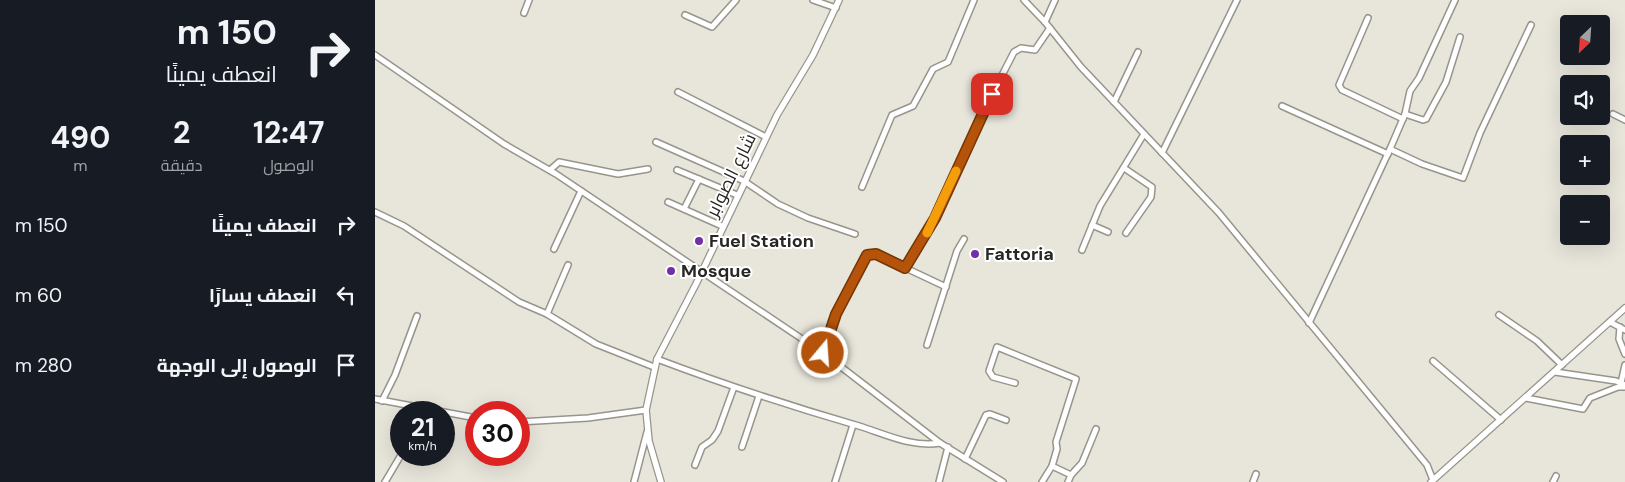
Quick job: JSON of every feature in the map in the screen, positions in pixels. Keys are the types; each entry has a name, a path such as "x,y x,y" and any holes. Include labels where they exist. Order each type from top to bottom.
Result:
{"street":[{"path":"524,13 529,0"},
{"path":"685,15 712,27 736,0"},
{"path":"813,0 836,8"},
{"name":"شارع الصوابر","path":"661,482 647,431 646,410 654,367 766,137 813,55 839,0"},
{"path":"862,187 892,115 913,106 933,69 948,62 974,0"},
{"path":"1024,0 1114,102 1219,213 1427,465 1432,481 1625,308"},
{"path":"1045,22 1055,0"},
{"path":"1162,153 1237,0"},
{"path":"1309,323 1389,151 1404,116 1410,91 1419,78 1455,0"},
{"path":"1368,18 1339,86 1342,90 1404,116 1426,119 1443,89 1460,38"},
{"path":"1282,106 1389,151 1463,178 1491,109 1531,25"},
{"path":"905,268 935,218 981,116 1014,52 1021,48 1035,50 1050,28"},
{"path":"1114,102 1138,52"},
{"path":"375,55 504,144 550,170 823,353 940,443 1003,482"},
{"path":"678,92 766,137"},
{"path":"1613,114 1625,120"},
{"path":"1082,250 1091,226 1144,134"},
{"path":"656,142 744,181 785,208 855,234"},
{"path":"550,170 559,162 618,174 648,169"},
{"path":"1124,168 1152,187 1151,197 1126,233"},
{"path":"677,170 737,195"},
{"path":"684,209 699,179"},
{"path":"554,249 581,192"},
{"path":"668,202 722,226"},
{"path":"375,212 404,226 519,302 547,314 596,344 654,367"},
{"path":"1091,226 1108,232"},
{"path":"927,345 957,252 964,239"},
{"path":"823,353 836,314 867,255 876,254 946,287"},
{"path":"547,314 568,265"},
{"path":"1499,315 1537,341 1562,365"},
{"path":"382,401 395,375 417,316"},
{"path":"1609,322 1623,329 1619,339 1625,354"},
{"path":"1015,383 993,377 989,371 997,347 1076,378 1056,442 1057,449 1052,466 1042,482"},
{"path":"657,359 734,388 853,425 923,445 940,443"},
{"path":"1433,361 1501,420"},
{"path":"1624,385 1625,365"},
{"path":"1555,372 1624,385"},
{"path":"1526,398 1583,409 1590,398 1624,385"},
{"path":"695,465 702,447 712,440 718,431 734,388"},
{"path":"742,446 759,396"},
{"path":"375,400 390,403"},
{"path":"530,421 588,418 646,410"},
{"path":"965,459 986,415 990,414 1006,420"},
{"path":"835,482 853,425"},
{"path":"1068,482 1071,475 1082,463 1096,429"},
{"path":"634,482 647,431"},
{"path":"939,482 948,447"},
{"path":"385,482 394,466"},
{"path":"1052,466 1071,475"},
{"path":"1253,482 1257,474"},
{"path":"1553,482 1556,476"}],"slow traffic":[{"path":"927,233 956,171"}],"place":[{"name":"Fuel Station","path":"699,241"},
{"name":"Fattoria","path":"975,254"},
{"name":"Mosque","path":"671,271"}],"route":[{"path":"823,353 836,314 867,255 869,253 876,254 897,266 905,268 931,226 992,94"}]}
